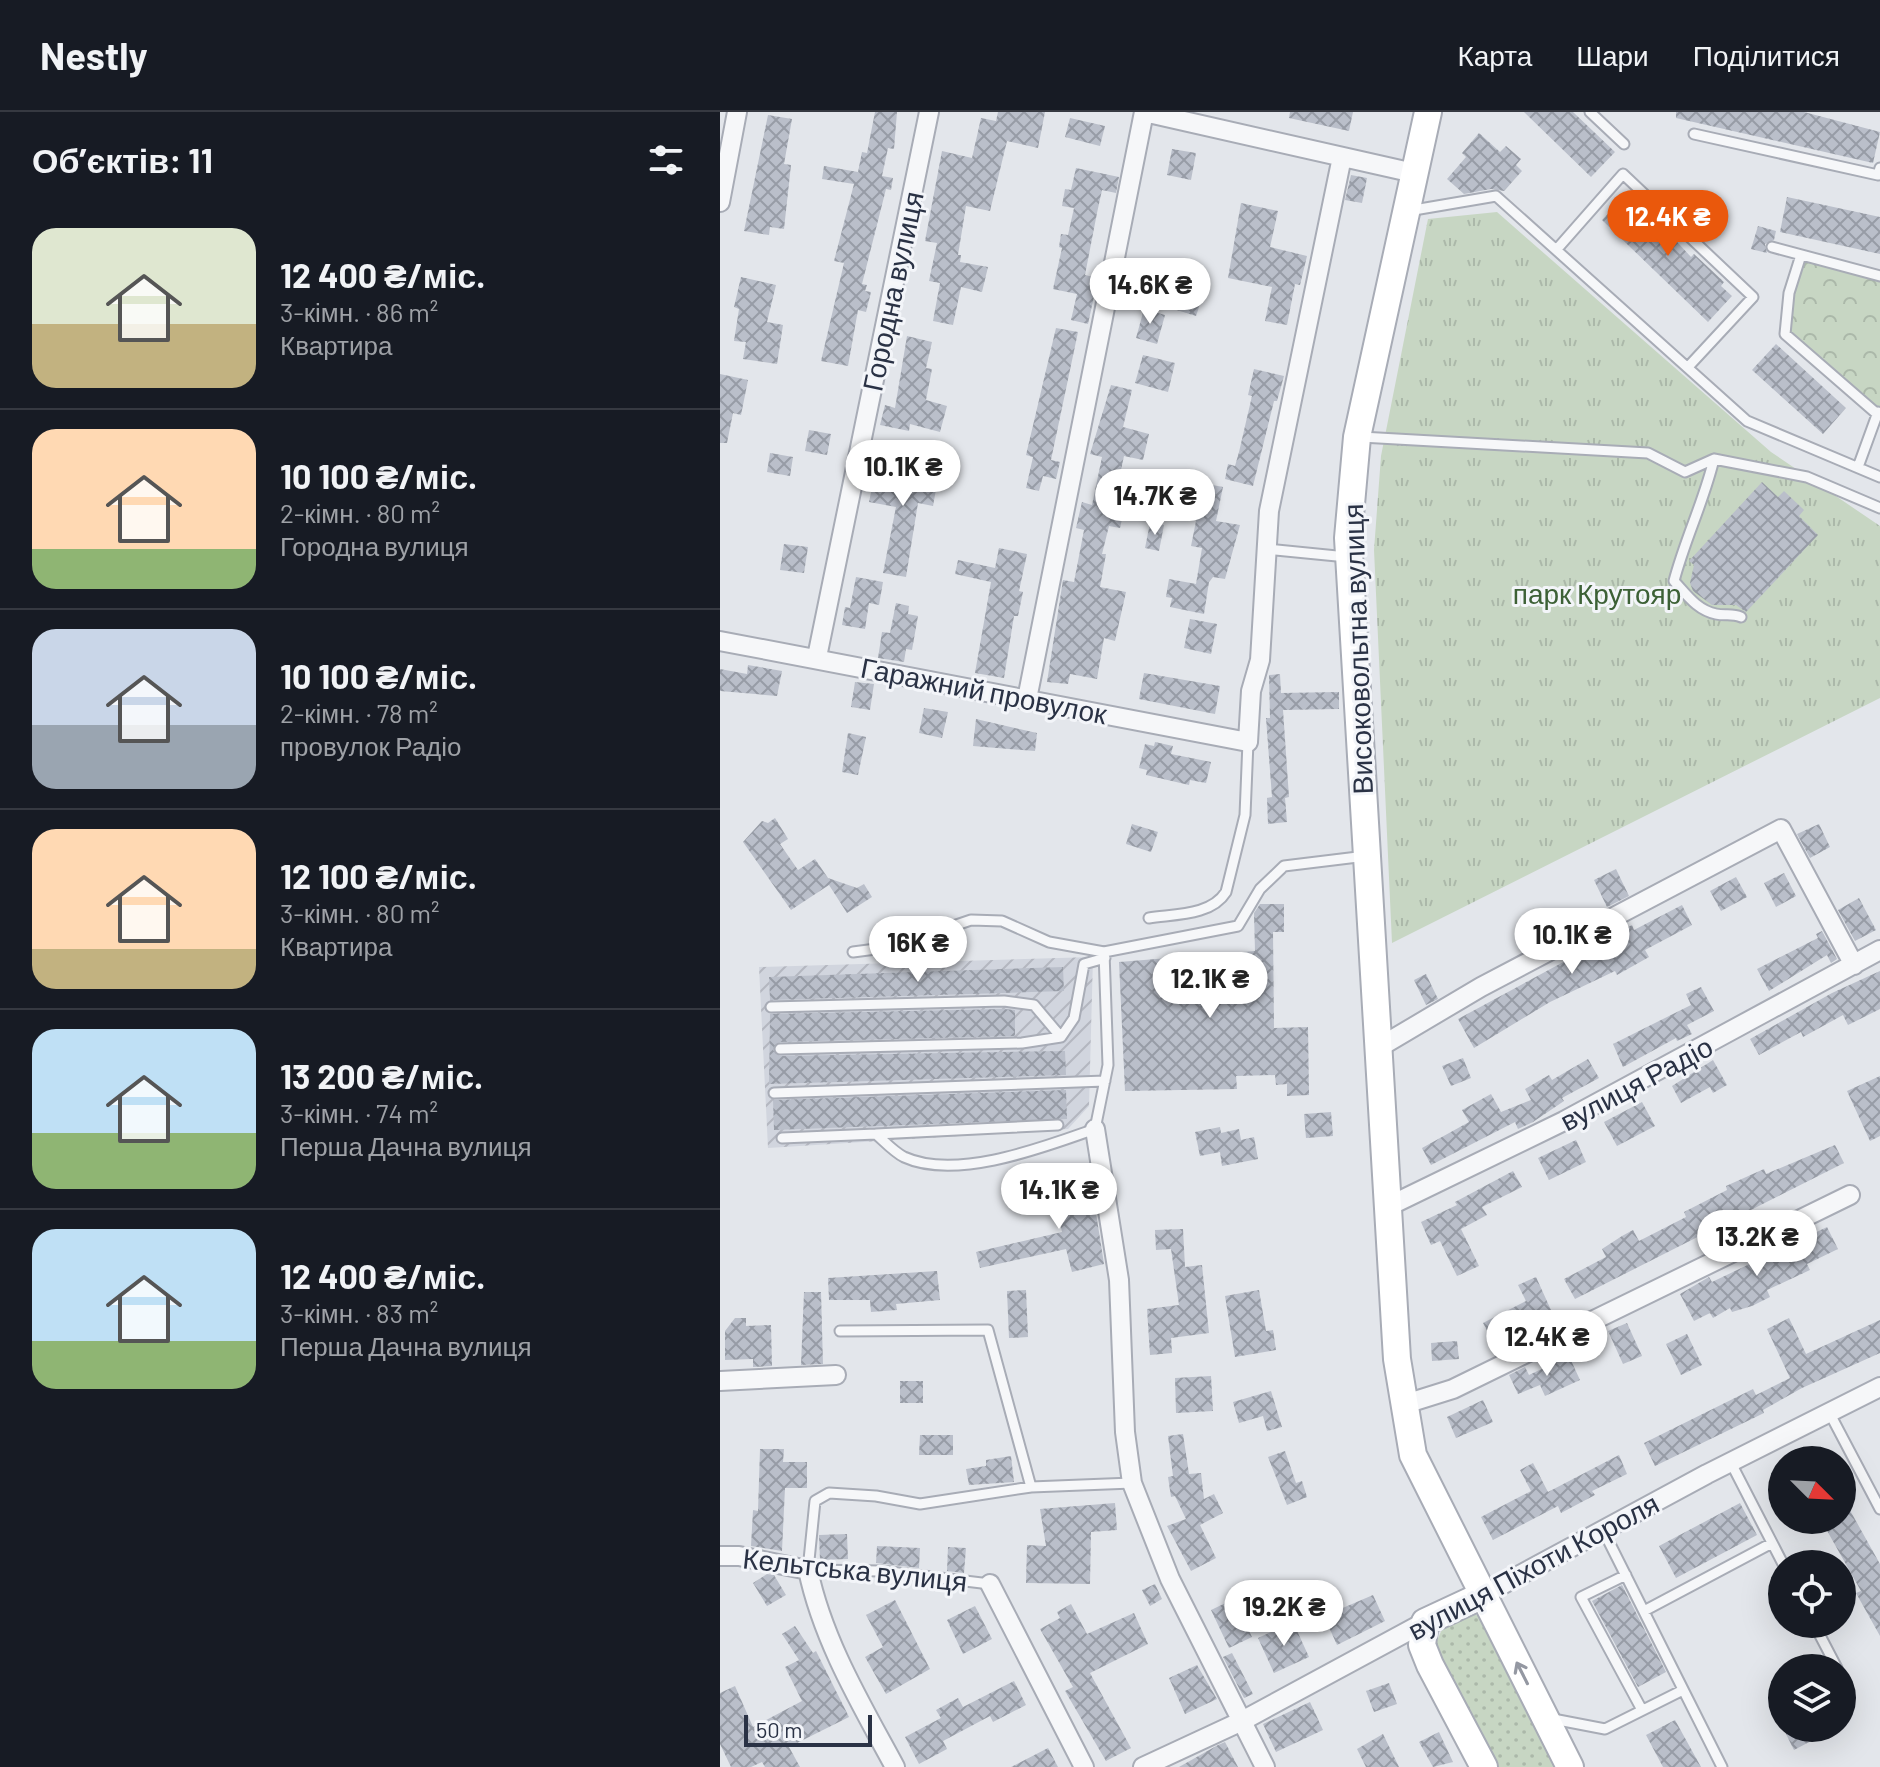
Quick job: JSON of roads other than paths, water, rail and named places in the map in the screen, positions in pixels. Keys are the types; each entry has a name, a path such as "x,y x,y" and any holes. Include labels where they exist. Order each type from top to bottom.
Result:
{"main road":[{"name":"Високовольтна вулиця","path":"1428,112 1357,437 1349,558 1387,1207 1402,1405 1413,1455 1570,1767"},
{"name":"вулиця Піхоти Короля","path":"1425,1622 1483,1595"},
{"path":"1425,1622 1422,1645 1430,1665 1484,1767"}],"street":[{"path":"720,202 737,112"},
{"name":"Городна вулиця","path":"817,657 929,112"},
{"path":"1027,699 1144,112 1414,173"},
{"path":"1248,742 1251,691 1260,660 1266,549 1286,419 1342,157"},
{"name":"Гаражний провулок","path":"720,641 817,657 1248,742"},
{"path":"1378,1048 1481,987 1781,829 1854,965"},
{"name":"вулиця Радіо","path":"1387,1207 1578,1114 1880,950"},
{"path":"1095,1129 1119,1280 1125,1432 1132,1483 1170,1579 1265,1767"},
{"path":"1402,1405 1453,1389 1850,1195"},
{"path":"720,1381 836,1375"},
{"name":"вулиця Піхоти Короля","path":"1483,1595 1880,1387"},
{"name":"Кельтська вулиця","path":"720,1556 739,1556 808,1570"},
{"path":"808,1570 816,1608 850,1684 895,1767"},
{"path":"990,1584 1084,1767"},
{"name":"вулиця Піхоти Короля","path":"1143,1767 1242,1721 1425,1622"}],"lane":[{"path":"1590,112 1624,144"},
{"path":"1694,134 1878,175 1880,168"},
{"path":"1557,249 1623,174 1753,297 1688,367"},
{"path":"1405,211 1496,196 1747,421 1880,477"},
{"path":"1772,247 1880,276"},
{"path":"1801,255 1789,293 1785,334 1878,411 1858,467"},
{"path":"1357,437 1648,453 1685,472 1714,459 1807,477 1880,508"},
{"path":"1714,459 1702,506 1681,553 1674,581 1698,607 1718,615 1733,613 1741,617"},
{"path":"1266,549 1349,558"},
{"path":"1149,918 1208,908 1219,902 1226,892 1245,815 1248,742"},
{"path":"780,1049 1022,1043 1061,1037 1074,1018 1084,964 1104,955 1238,926 1260,889 1284,866 1366,856"},
{"path":"853,952 904,943 971,920 1002,921 1049,942 1104,955"},
{"path":"876,1134 902,1156 936,1166 1028,1153 1095,1129 1108,1065 1104,955"},
{"path":"771,1007 1004,1001 1034,1005 1061,1037"},
{"path":"774,1093 1105,1081"},
{"path":"782,1138 1058,1125"},
{"path":"840,1331 988,1330 1031,1487"},
{"path":"1829,1412 1880,1508"},
{"path":"1731,1463 1776,1550"},
{"path":"808,1570 815,1501 829,1493 876,1496 920,1504 1031,1487 1132,1483"},
{"path":"1603,1530 1722,1767"},
{"path":"1644,1611 1772,1543"},
{"name":"Кельтська вулиця","path":"808,1570 882,1571 990,1584"},
{"path":"1626,1575 1581,1597 1642,1710"},
{"path":"1545,1717 1605,1729 1683,1690"}],"park label":[{"name":"парк Крутояр","path":"1597,593"}]}
